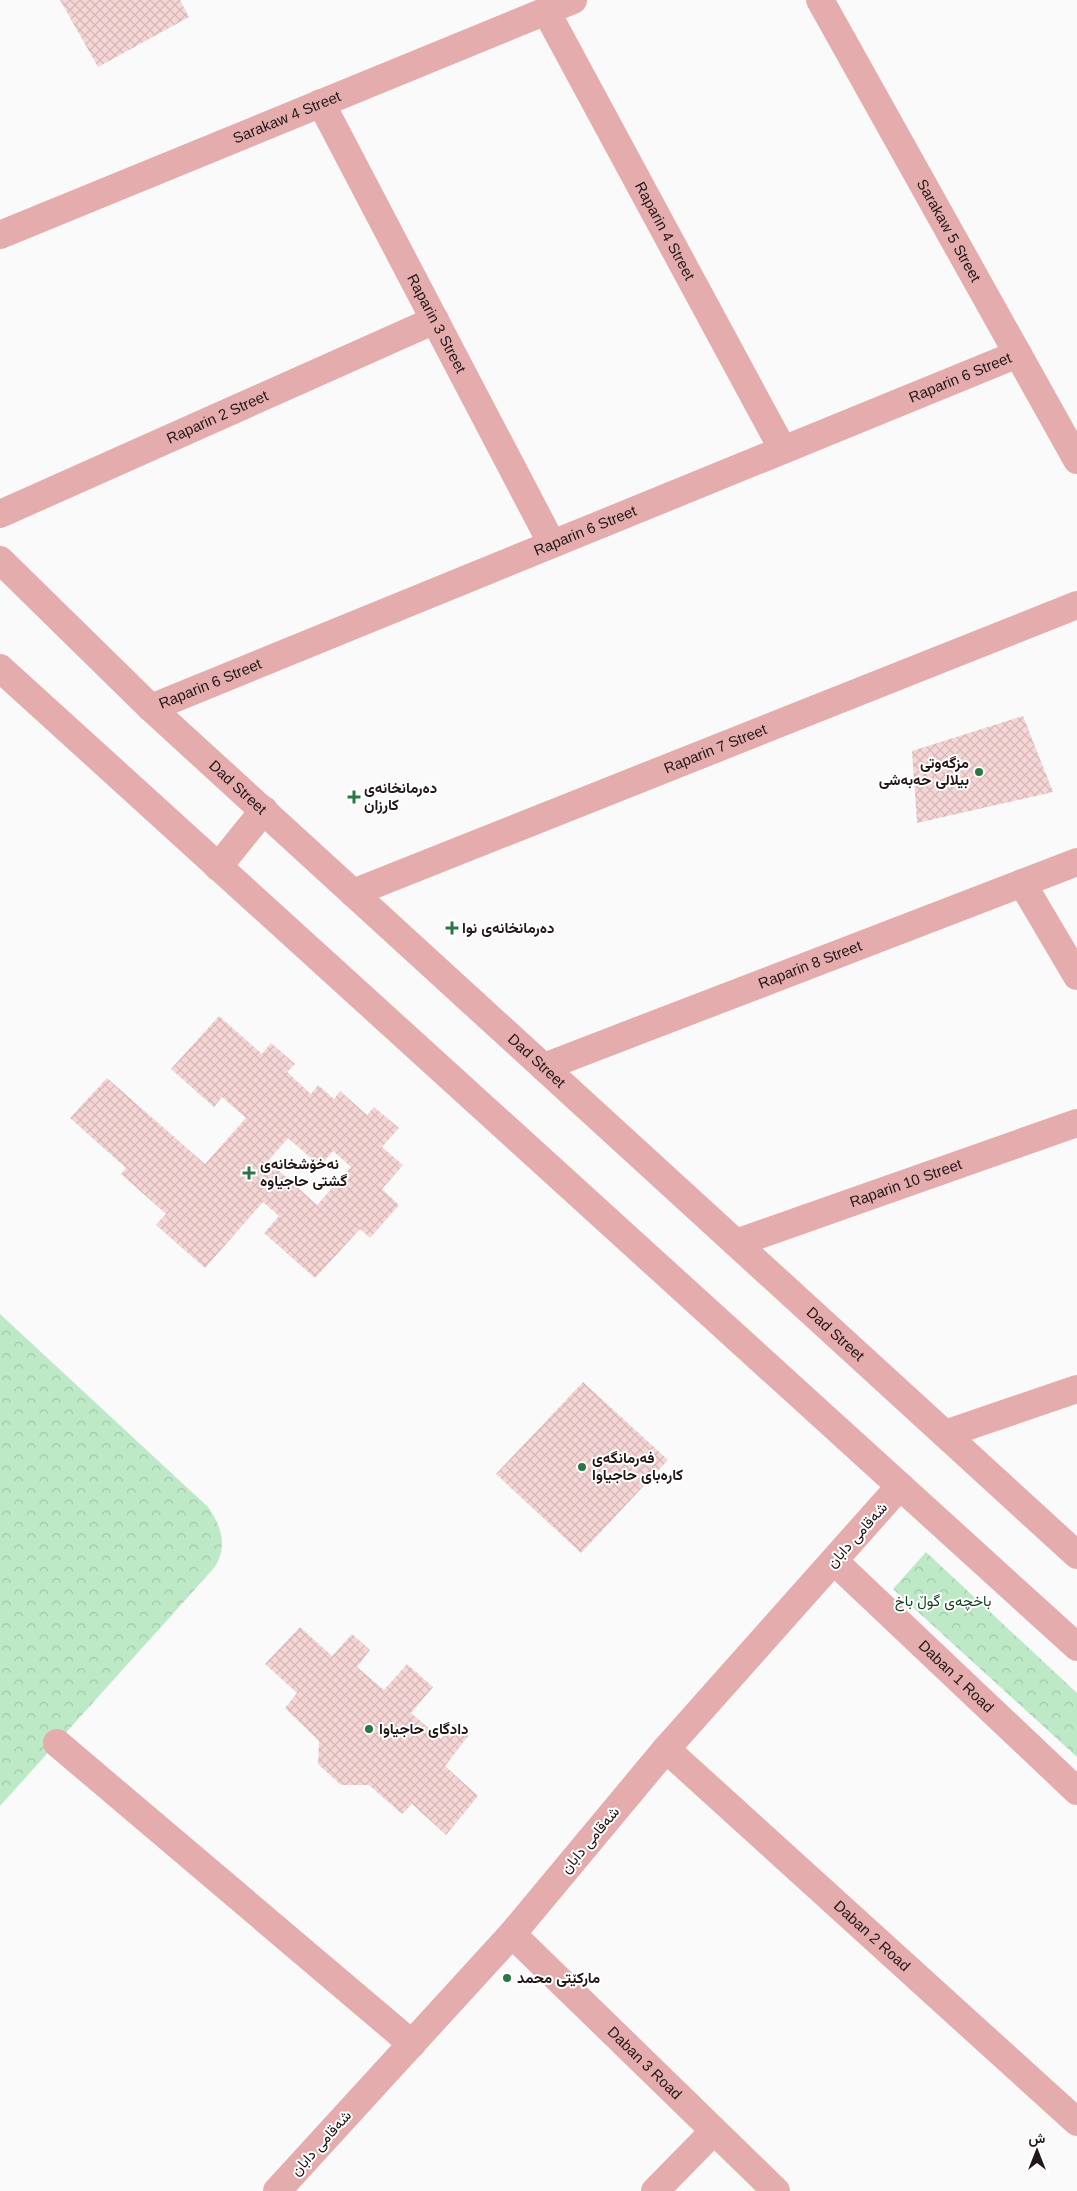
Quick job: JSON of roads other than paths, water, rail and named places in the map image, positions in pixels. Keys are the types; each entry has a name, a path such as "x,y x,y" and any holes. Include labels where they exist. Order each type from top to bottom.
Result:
{"street":[{"name":"Sarakaw 4 Street","path":"0,235 574,0"},
{"name":"Sarakaw 5 Street","path":"820,0 1077,460"},
{"name":"Raparin 4 Street","path":"546,11 782,450"},
{"name":"Raparin 3 Street","path":"321,103 552,544"},
{"name":"Raparin 2 Street","path":"0,514 434,320"},
{"name":"Raparin 6 Street","path":"151,708 1018,354"},
{"name":"Dad Street","path":"0,560 151,708 1077,1555"},
{"name":"Raparin 7 Street","path":"353,893 1077,605"},
{"path":"0,668 1077,1647"},
{"path":"218,867 264,810"},
{"name":"Raparin 8 Street","path":"544,1067 1077,862"},
{"path":"1022,883 1077,976"},
{"name":"Raparin 10 Street","path":"736,1243 1077,1123"},
{"path":"945,1434 1077,1389"},
{"name":"شەقامی دابان","path":"277,2191 512,1934 666,1749 900,1486"},
{"name":"Daban 1 Road","path":"834,1561 1077,1792"},
{"path":"57,1743 412,2044"},
{"name":"Daban 2 Road","path":"666,1749 1077,2122"},
{"name":"Daban 3 Road","path":"512,1934 776,2191"},
{"path":"656,2191 714,2131"}],"place":[{"name":"مزگەوتی بیلالی حەبەشی","path":"979,772"},
{"name":"دەرمانخانەی کارزان","path":"354,797"},
{"name":"دەرمانخانەی نوا","path":"452,928"},
{"name":"نەخۆشخانەی گشتی حاجیاوە","path":"249,1173"},
{"name":"فەرمانگەی کارەبای حاجیاوا","path":"582,1467"},
{"name":"دادگای حاجیاوا","path":"369,1729"},
{"name":"مارکێتی محمد","path":"507,1978"}],"park label":[{"name":"باخچەی گوڵ باخ","path":"943,1601"}]}
